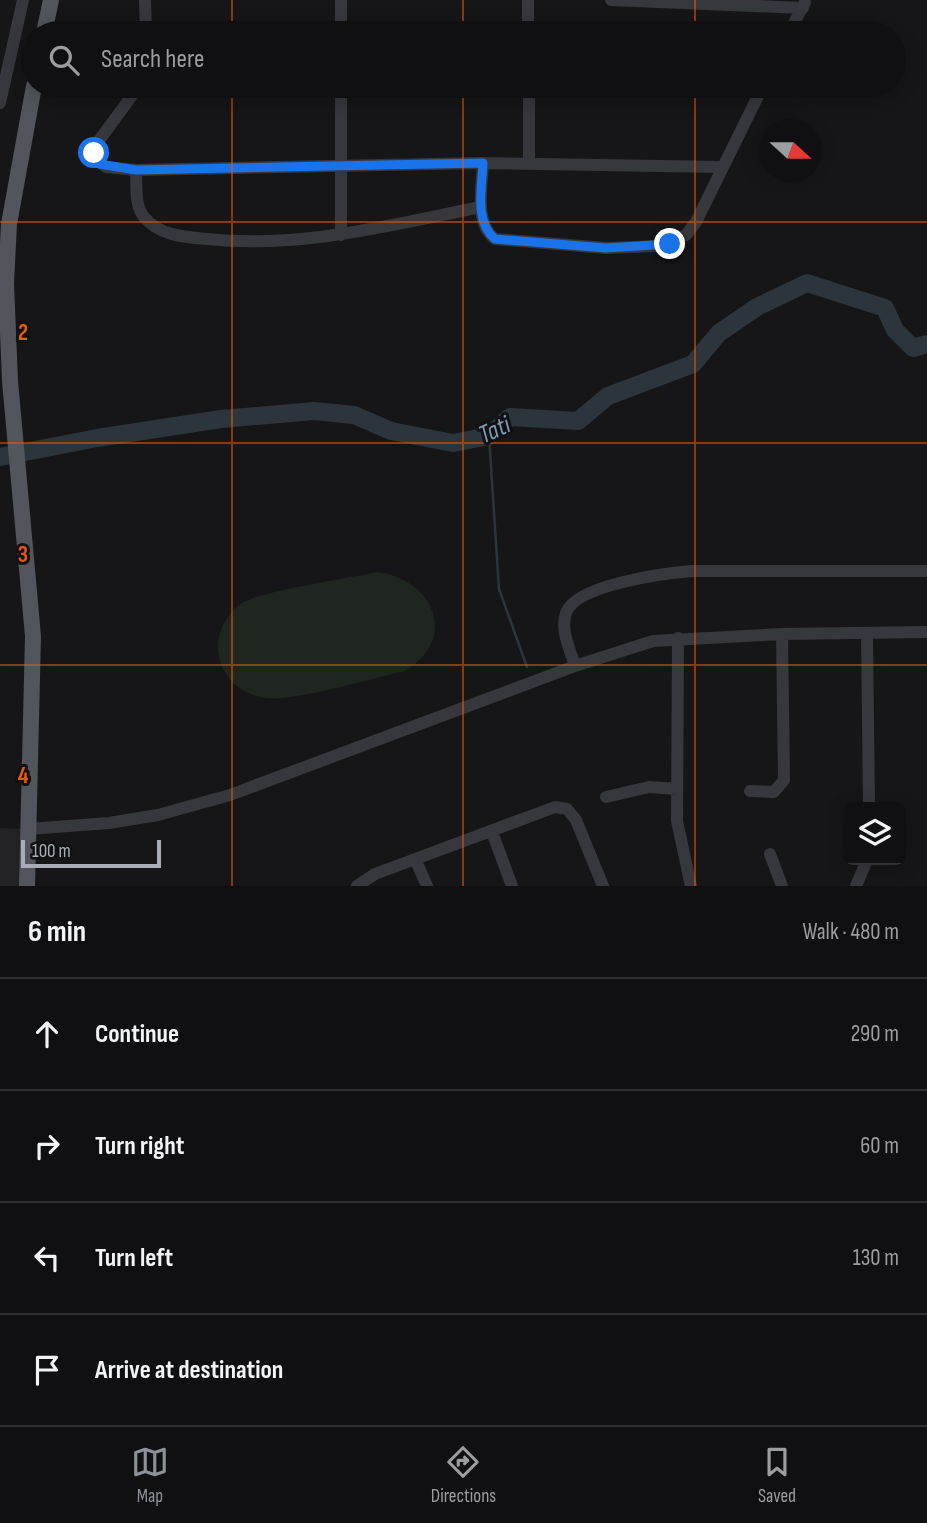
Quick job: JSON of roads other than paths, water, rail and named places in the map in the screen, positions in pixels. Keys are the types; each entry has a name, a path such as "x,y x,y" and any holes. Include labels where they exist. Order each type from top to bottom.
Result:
{"main road":[{"path":"47,21 51,0"},
{"path":"27,886 31,612 6,317 9,224 32,98"}],"street":[{"path":"0,103 23,0"},
{"path":"145,0 146,21"},
{"path":"341,0 341,21"},
{"path":"528,0 528,21"},
{"path":"611,0 804,4 795,21"},
{"path":"130,98 95,146 94,153 99,164 106,167 136,170 483,163 721,167"},
{"path":"341,98 341,235"},
{"path":"529,98 529,163"},
{"path":"483,163 481,207 486,230 501,241 606,248 658,246 678,240 692,229 756,98"},
{"path":"136,170 139,208 144,217 174,235 271,243 341,235 481,207"},
{"path":"575,666 564,627 567,610 576,600 619,584 654,575 692,571 927,571"},
{"path":"28,829 134,819 230,795 633,646 678,638 927,632"},
{"path":"867,633 869,802"},
{"path":"750,791 775,792 784,780 782,634"},
{"path":"678,638 677,821 691,886"},
{"path":"606,797 649,787 677,789"},
{"path":"356,886 375,874 555,807 568,809 576,820 603,886"},
{"path":"492,832 512,886"},
{"path":"770,854 782,886"},
{"path":"416,860 427,886"},
{"path":"856,886 865,865"}],"waterway":[{"name":"Tati","path":"0,457 97,438 221,419 314,411 354,415 391,431 453,443 489,436 510,417 578,421 608,396 693,364 719,333 757,307 807,283 885,308 895,330 913,348 927,344"},
{"path":"489,436 499,589 527,667"}]}
